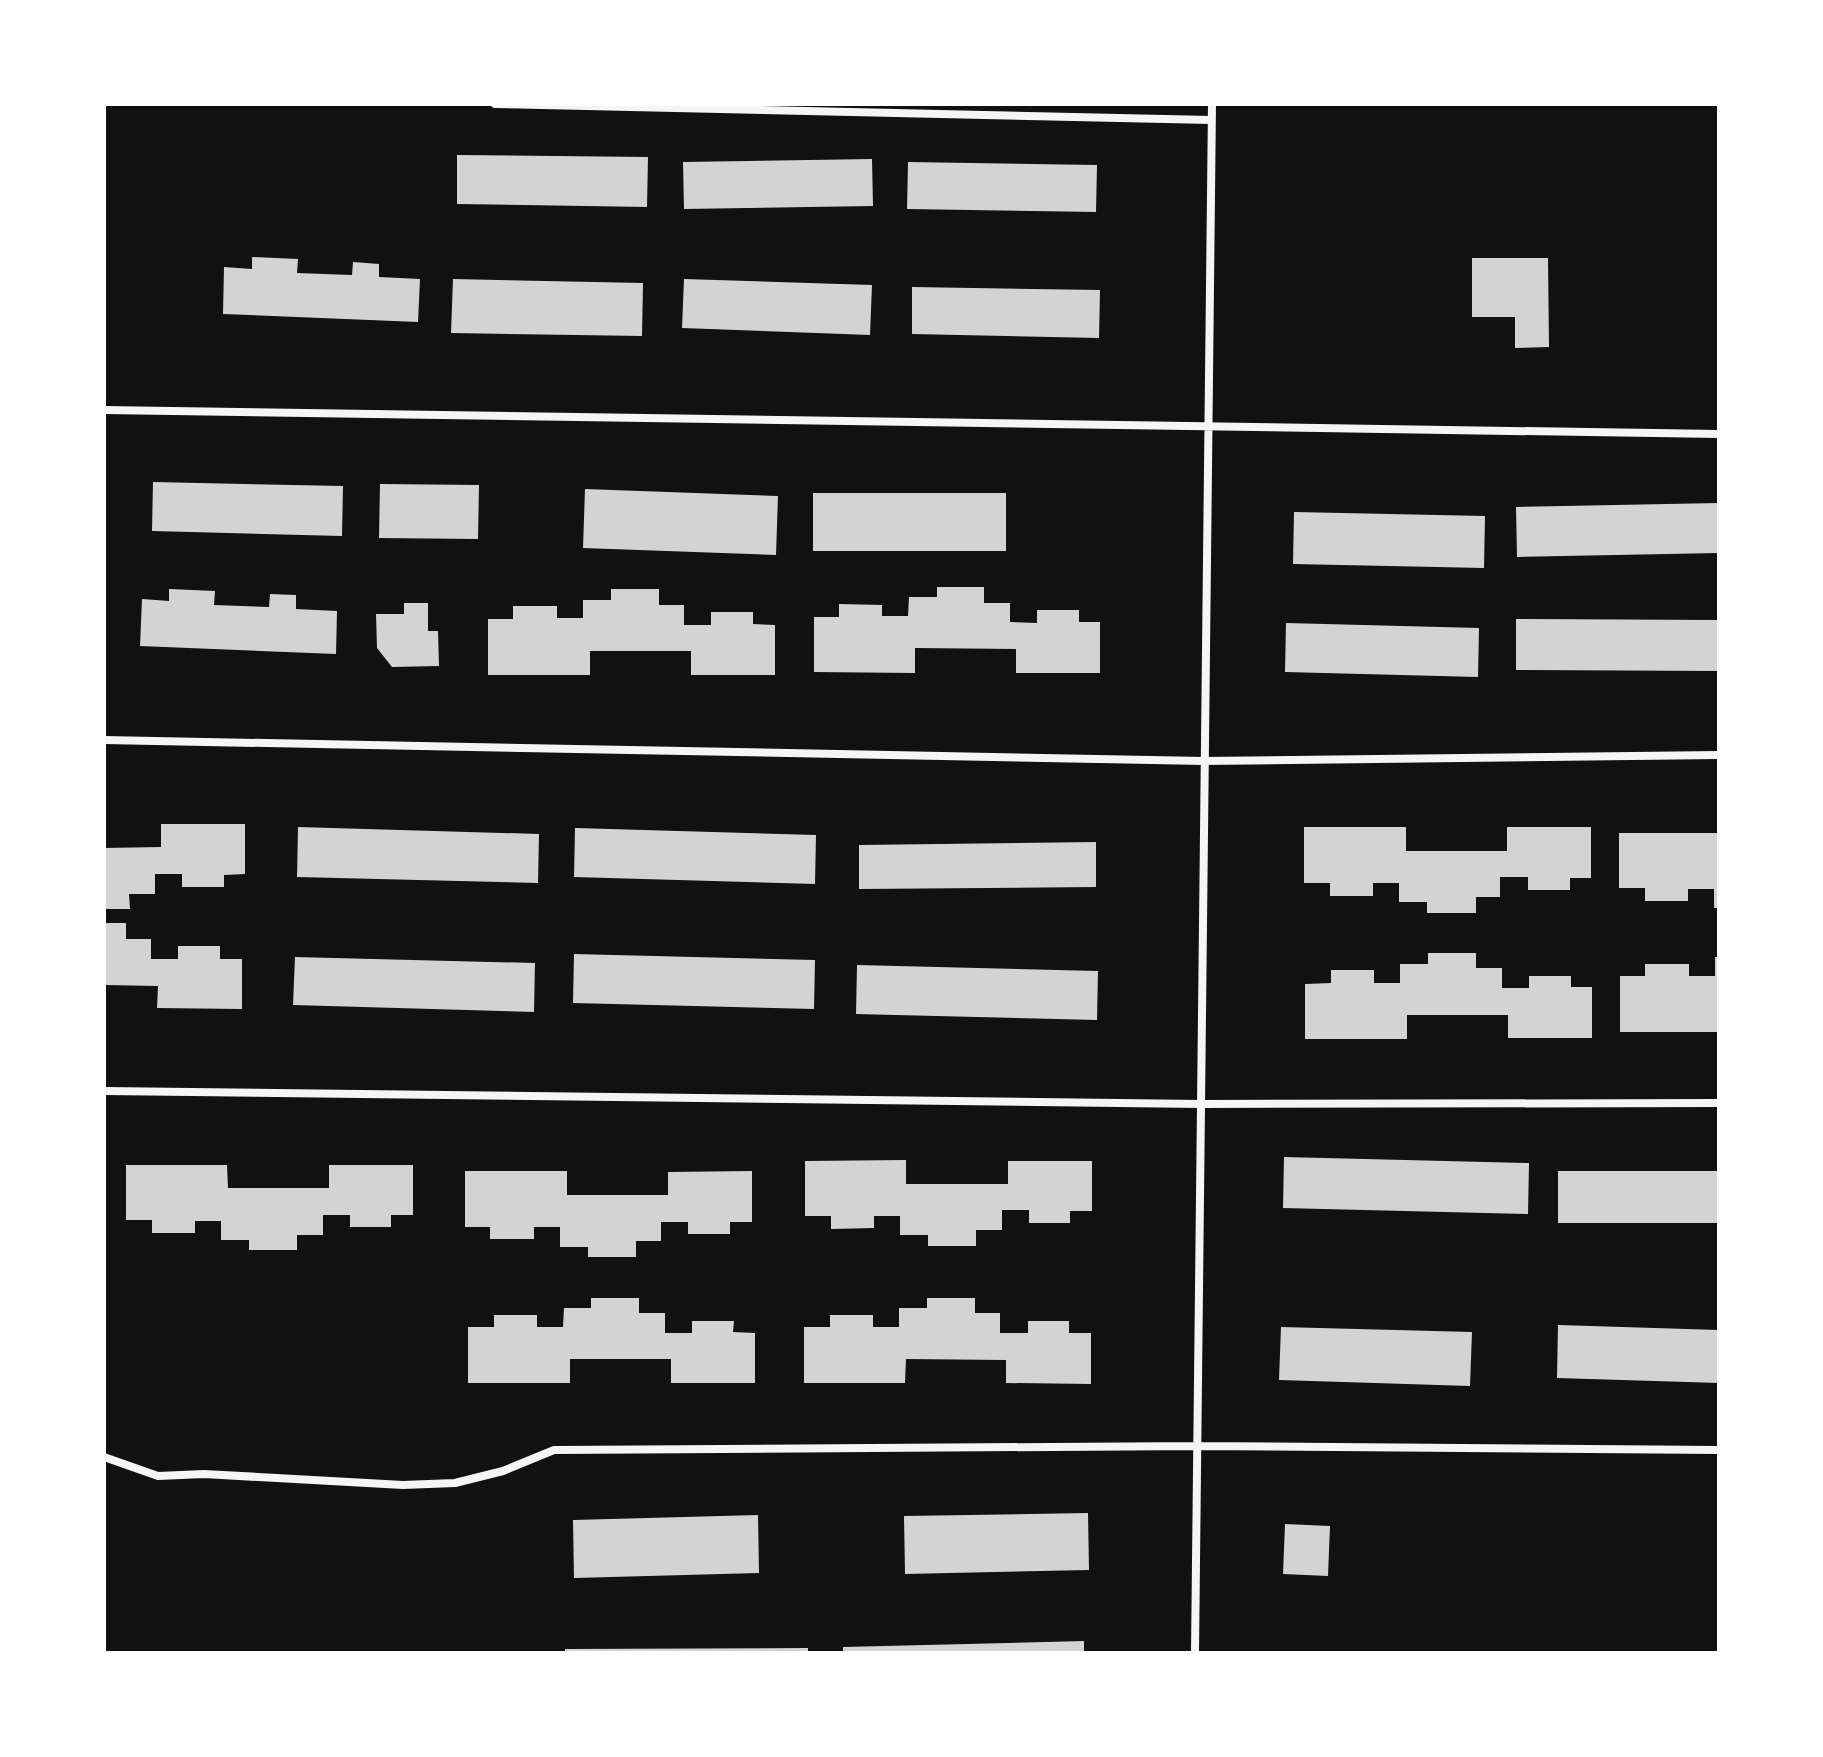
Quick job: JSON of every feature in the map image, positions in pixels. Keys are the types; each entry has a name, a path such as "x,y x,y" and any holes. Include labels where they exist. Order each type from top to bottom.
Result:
{"street":[{"path":"495,104 1211,120"},
{"path":"1195,1653 1212,104"},
{"path":"104,410 1208,429 1719,434"},
{"path":"104,740 1204,761 1719,755"},
{"path":"104,1091 1201,1104 1719,1103"},
{"path":"104,1457 158,1476 204,1474 403,1485 467,1480 503,1471 554,1450 1197,1446 1719,1450"}],"building":[{"path":"457,155 648,157 647,207 457,204"},
{"path":"872,159 873,206 684,209 683,162"},
{"path":"908,162 1097,165 1096,212 907,209"},
{"path":"252,257 298,259 297,273 352,275 353,262 379,264 379,277 420,279 418,322 223,314 224,267 252,269"},
{"path":"1472,258 1548,258 1549,347 1515,348 1515,317 1472,317"},
{"path":"453,279 643,283 642,336 451,333"},
{"path":"684,279 872,285 870,335 682,328"},
{"path":"912,287 1100,290 1099,338 912,334"},
{"path":"153,482 343,486 342,536 152,531"},
{"path":"380,484 479,485 478,539 379,538"},
{"path":"585,489 778,496 776,555 583,548"},
{"path":"813,493 1006,493 1006,551 813,551"},
{"path":"1719,503 1719,553 1517,557 1516,507"},
{"path":"1294,512 1485,516 1484,568 1293,564"},
{"path":"937,587 984,587 984,603 1010,603 1010,622 1037,623 1037,610 1079,610 1079,622 1100,622 1100,673 1016,673 1016,649 915,648 915,673 814,672 814,617 839,617 839,604 882,605 882,616 908,616 909,597 937,597"},
{"path":"169,589 215,591 214,605 269,607 270,594 296,595 296,609 337,611 336,654 140,646 142,599 169,601"},
{"path":"611,589 659,589 659,605 684,605 684,625 711,625 711,612 753,612 753,624 775,625 775,675 691,675 691,651 590,651 590,675 488,675 488,619 513,619 513,606 557,606 557,618 583,618 583,600 611,600"},
{"path":"404,603 428,603 428,631 438,631 439,666 392,667 377,648 376,614 404,614"},
{"path":"1516,619 1719,620 1719,671 1516,670"},
{"path":"1286,623 1479,628 1478,677 1285,672"},
{"path":"161,824 245,824 245,874 224,875 224,887 182,887 182,874 155,874 155,894 129,894 130,909 104,909 104,848 161,847"},
{"path":"298,827 539,834 538,883 297,877"},
{"path":"1304,827 1406,827 1406,851 1507,851 1507,827 1591,827 1591,878 1570,878 1570,890 1528,890 1528,877 1500,877 1500,897 1476,897 1476,913 1427,913 1427,902 1399,902 1399,883 1373,883 1373,896 1330,896 1330,883 1304,883"},
{"path":"575,828 816,835 815,884 574,877"},
{"path":"1619,833 1719,833 1719,908 1714,908 1714,889 1688,889 1688,901 1645,901 1645,888 1619,888"},
{"path":"1096,842 1096,887 859,889 859,845"},
{"path":"104,923 126,923 126,939 151,939 151,959 178,959 178,946 220,946 220,959 242,959 242,1009 157,1008 158,986 104,985"},
{"path":"1428,953 1476,953 1476,968 1502,968 1502,988 1529,988 1529,976 1571,976 1571,987 1592,987 1592,1038 1508,1038 1508,1015 1407,1015 1407,1039 1305,1039 1305,984 1331,983 1331,970 1374,970 1374,983 1400,983 1400,964 1428,964"},
{"path":"574,954 815,960 814,1009 573,1003"},
{"path":"295,957 535,963 534,1012 293,1005"},
{"path":"1715,957 1719,957 1719,1032 1620,1032 1620,976 1645,976 1645,964 1689,964 1689,976 1715,976"},
{"path":"857,965 1098,971 1097,1020 856,1014"},
{"path":"1284,1157 1529,1163 1528,1214 1283,1208"},
{"path":"906,1160 906,1184 1008,1184 1008,1161 1092,1161 1092,1211 1070,1211 1070,1223 1029,1223 1029,1210 1002,1210 1002,1230 976,1230 976,1246 928,1246 928,1235 900,1235 900,1216 874,1216 874,1228 831,1229 831,1216 805,1216 805,1161"},
{"path":"126,1165 227,1165 228,1188 329,1188 329,1165 413,1165 413,1215 391,1215 391,1227 350,1227 350,1215 323,1215 323,1235 297,1235 297,1250 249,1250 249,1240 221,1240 221,1221 195,1221 195,1233 152,1233 152,1220 126,1220"},
{"path":"465,1171 567,1171 567,1195 668,1195 668,1172 752,1171 752,1222 730,1222 730,1234 688,1234 688,1222 661,1222 661,1241 636,1241 636,1257 588,1257 588,1247 560,1247 560,1227 534,1227 534,1239 490,1239 490,1227 465,1227"},
{"path":"1558,1171 1719,1171 1719,1223 1558,1223"},
{"path":"591,1298 639,1298 639,1313 665,1313 665,1333 692,1333 692,1321 734,1321 733,1332 755,1333 755,1383 671,1383 671,1359 570,1359 570,1383 468,1383 468,1327 494,1327 494,1315 537,1315 537,1327 563,1327 564,1308 591,1308"},
{"path":"927,1298 975,1298 975,1313 1000,1313 1000,1333 1028,1333 1028,1321 1069,1321 1069,1333 1091,1333 1091,1384 1006,1383 1006,1360 906,1359 905,1383 804,1383 804,1327 830,1327 830,1315 873,1315 873,1327 899,1327 899,1308 927,1308"},
{"path":"1558,1325 1719,1330 1719,1383 1557,1378"},
{"path":"1281,1327 1472,1332 1470,1386 1279,1380"},
{"path":"1088,1513 1089,1570 905,1574 904,1516"},
{"path":"758,1515 759,1573 574,1578 573,1520"},
{"path":"1285,1524 1330,1526 1328,1576 1283,1574"},
{"path":"1084,1641 1084,1653 843,1653 843,1647"},
{"path":"808,1648 808,1653 565,1653 565,1649"}]}
